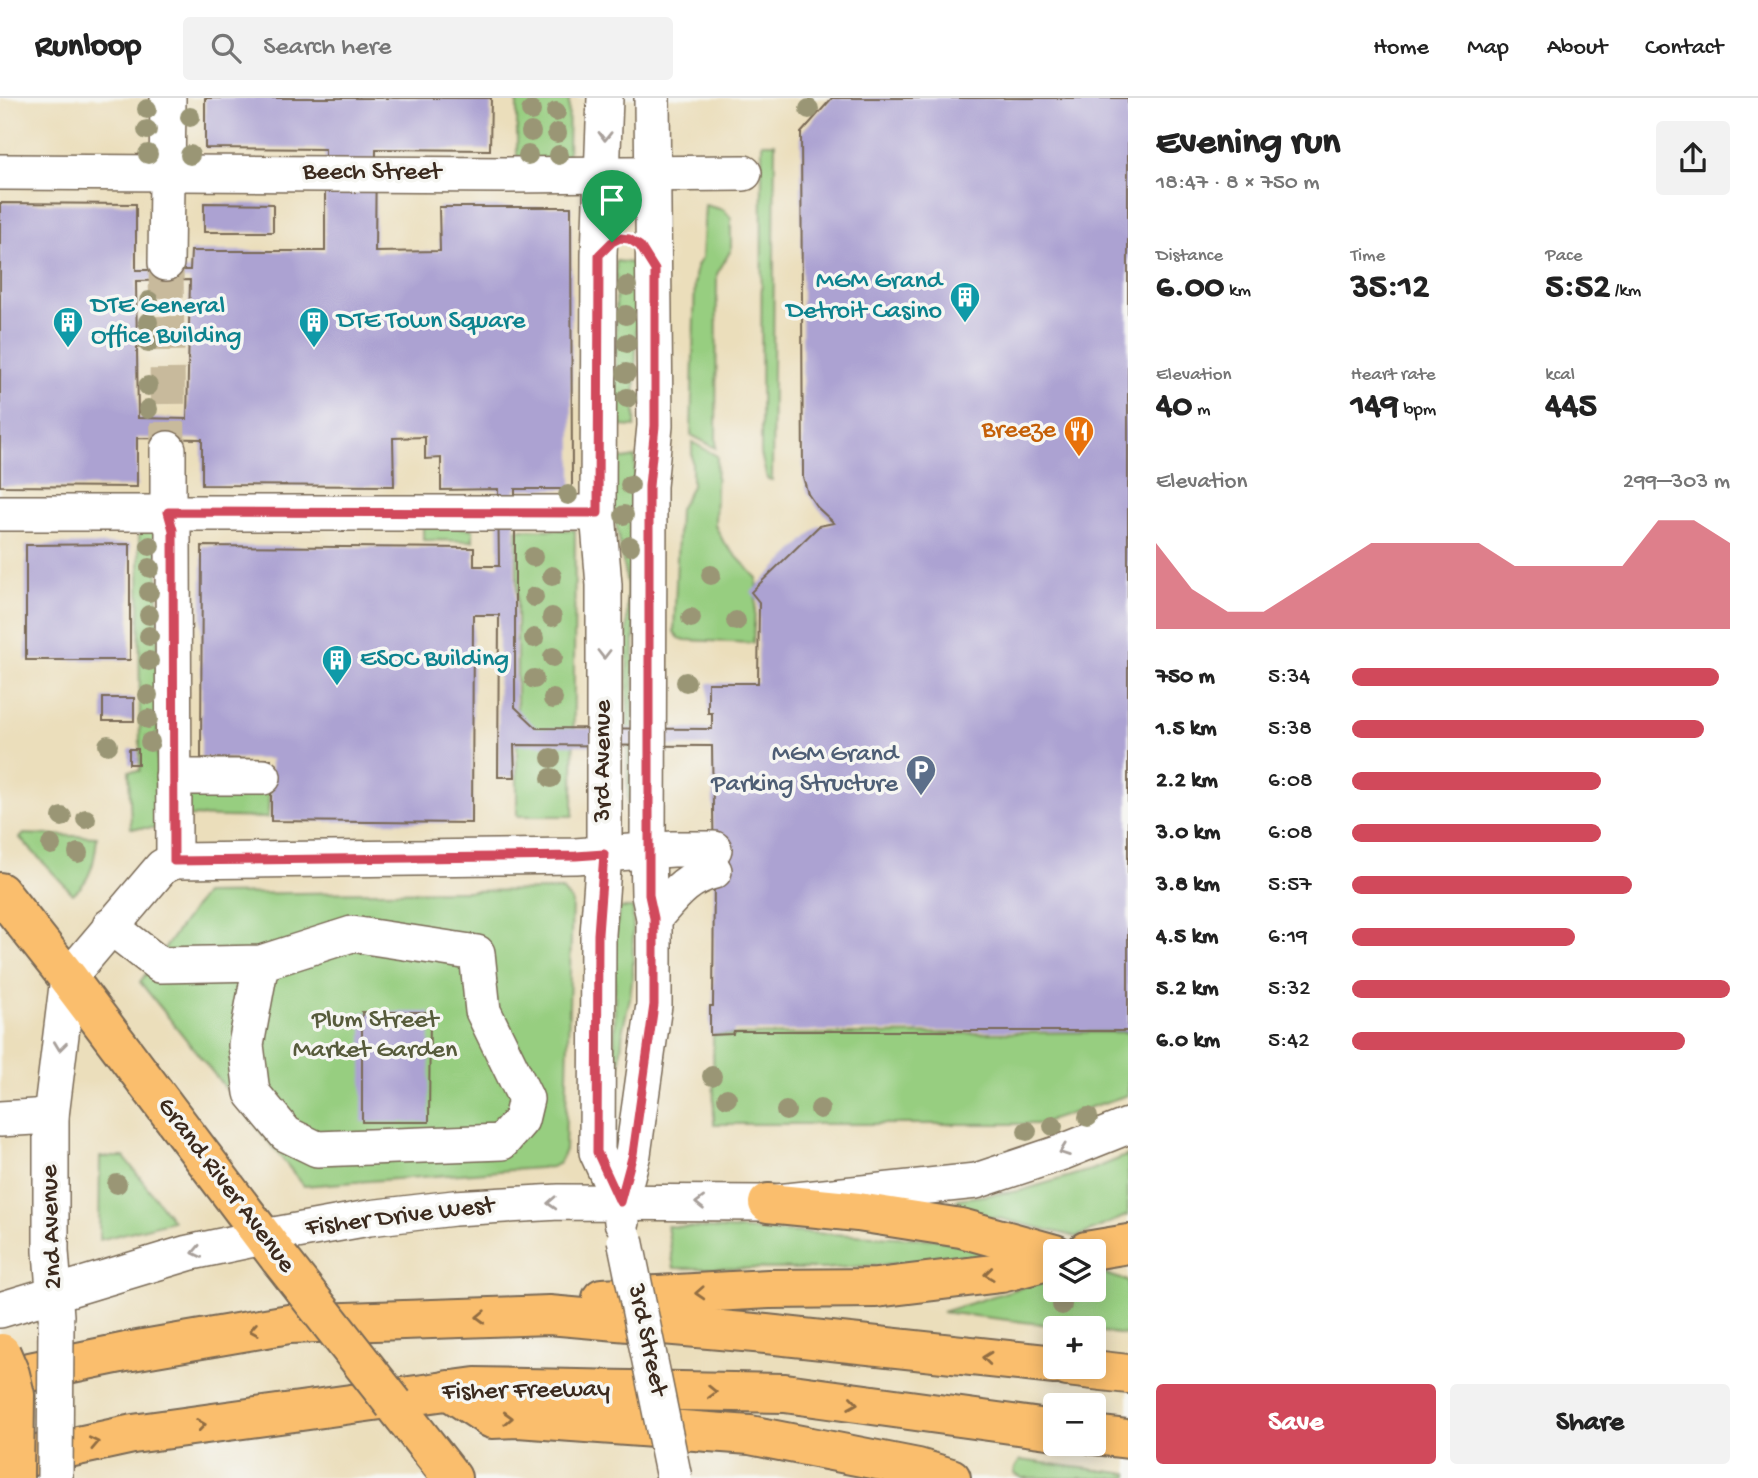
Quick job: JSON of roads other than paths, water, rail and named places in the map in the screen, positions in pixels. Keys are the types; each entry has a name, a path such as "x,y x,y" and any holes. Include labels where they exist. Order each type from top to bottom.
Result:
{"main road":[{"name":"Grand River Avenue","path":"0,892 271,1248 452,1478"},
{"path":"768,1203 858,1212 961,1228 1043,1248"},
{"path":"1106,1244 1128,1235"},
{"path":"1106,1249 1128,1244"},
{"path":"549,1315 595,1298 769,1289 876,1288 1001,1273 1043,1263"},
{"path":"1106,1266 1128,1274"},
{"path":"0,1378 126,1352 289,1324 549,1315 766,1334 1043,1365"},
{"path":"0,1352 10,1374 15,1395 14,1478"},
{"path":"1106,1371 1128,1374"},
{"name":"Fisher Freeway","path":"0,1464 133,1434 475,1387 785,1394 1043,1428"},
{"path":"448,1390 492,1419 518,1418 750,1435 918,1468 951,1478"},
{"path":"1106,1436 1128,1439"}],"street":[{"path":"166,263 168,98"},
{"name":"3rd Avenue","path":"605,98 599,255 598,513 604,586 604,854 598,934 597,1152 620,1202"},
{"name":"3rd Avenue","path":"620,1202 633,1154 654,1005 654,918 649,895 649,486 655,426 652,98"},
{"name":"Beech Street","path":"0,172 507,175 744,173"},
{"path":"599,255 612,242 620,238 629,239 640,246 655,270"},
{"path":"599,416 611,435 618,442 625,444 638,441 655,426"},
{"path":"168,449 168,512 173,530 174,861"},
{"path":"0,513 598,513"},
{"path":"173,777 263,777"},
{"path":"68,978 154,874 174,861 576,856 649,850 714,860 699,875 679,887 654,918"},
{"path":"110,926 160,965 261,963 352,934 477,953 482,1011 526,1099 521,1120 502,1142 317,1149 286,1134 252,1093 246,1045 261,963"},
{"name":"2nd Avenue","path":"55,1478 56,1308 51,1251 51,1116 68,978"},
{"path":"0,1119 51,1116"},
{"name":"Fisher Drive West","path":"0,1310 56,1308 188,1253 271,1248 369,1218 454,1208 559,1202 768,1203 976,1181 1063,1152 1128,1126"},
{"name":"3rd Street","path":"620,1202 625,1239 674,1478"}],"tunnel":[{"path":"166,263 168,449"}],"place":[{"name":"MGM Grand Detroit Casino","path":"965,324"},
{"name":"DTE General Office Building","path":"68,349"},
{"name":"DTE Town Square","path":"314,349"},
{"name":"Breeze","path":"1079,458"},
{"name":"ESOC Building","path":"337,687"},
{"name":"MGM Grand Parking Structure","path":"921,797"}],"park label":[{"name":"Plum Street Market Garden","path":"375,1036"}]}
